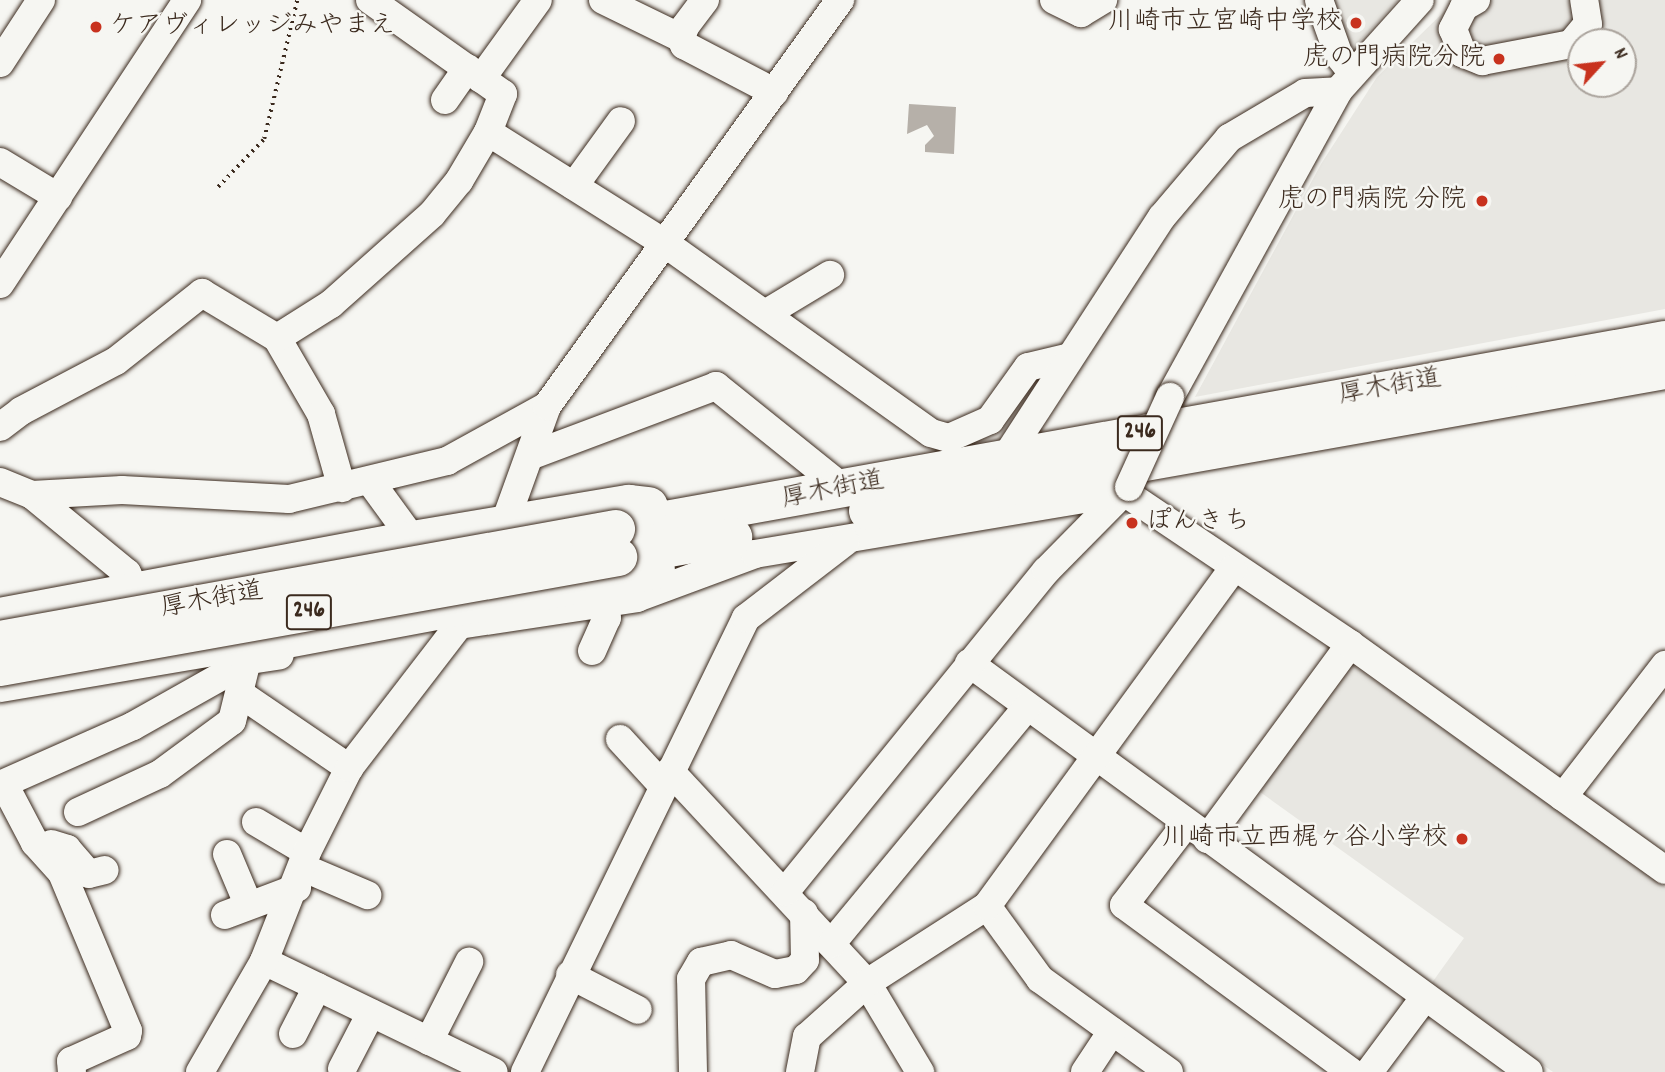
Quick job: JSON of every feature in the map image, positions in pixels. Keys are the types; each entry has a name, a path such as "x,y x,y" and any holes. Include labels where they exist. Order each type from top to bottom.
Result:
{"highway":[{"name":"厚木街道","path":"721,526 844,489 1006,457 1665,340"},
{"name":"厚木街道","path":"0,640 617,543 1665,370"},
{"path":"0,617 412,540 629,504 721,526"},
{"path":"250,653 646,575 721,526"},
{"name":"厚木街道","path":"0,667 617,543"}],"street":[{"path":"0,63 40,0"},
{"path":"0,284 187,0"},
{"path":"277,338 331,303 432,214 459,181 488,132 503,93 370,0"},
{"path":"445,100 474,73 538,0"},
{"path":"603,0 681,38 684,45 774,92"},
{"path":"681,38 705,0"},
{"path":"504,525 547,406 840,0"},
{"path":"1054,0 1082,13 1103,0"},
{"path":"1319,0 1339,56 1345,82"},
{"path":"785,892 969,663 1046,572 1127,489 1170,397 1345,82 1420,0"},
{"path":"1476,0 1464,7 1453,29 1462,53 1482,61 1571,44 1588,24 1584,0"},
{"path":"1006,457 1162,217 1228,138 1306,93 1345,82"},
{"path":"574,186 621,121"},
{"path":"488,132 666,244 931,433 949,438 990,420 1028,367 1070,357"},
{"path":"0,162 58,197"},
{"path":"765,314 830,275"},
{"path":"0,428 21,411 116,361 202,293 277,338 320,414 342,488"},
{"path":"530,456 716,386 844,489"},
{"path":"32,495 122,490 289,499 447,461 547,406"},
{"path":"370,481 412,540"},
{"path":"0,482 32,495 127,573 135,590"},
{"path":"201,1072 264,961 349,768 459,625 637,598 755,554 1127,489 1233,569 1350,644 1665,870"},
{"path":"525,1072 746,618 850,538"},
{"path":"800,1072 807,1037 867,983 987,906 1233,569"},
{"path":"78,812 160,774 232,721 242,695 250,653 233,573"},
{"path":"592,651 607,618 606,603"},
{"path":"0,688 397,635"},
{"path":"1350,644 1197,831 1124,905 1351,1072"},
{"path":"72,1072 71,1061 127,1036 128,1031 62,873 35,843 2,784 133,726 215,678 250,653"},
{"path":"969,663 1529,1072"},
{"path":"1563,797 1665,665"},
{"path":"242,695 349,768"},
{"path":"831,944 1027,707"},
{"path":"620,739 667,778 785,892 867,983 920,1072"},
{"path":"256,822 303,869 367,895"},
{"path":"35,843 67,849 89,874 105,870"},
{"path":"227,854 237,909 303,869"},
{"path":"987,906 1040,979 1169,1072"},
{"path":"693,1072 691,979 701,962 731,955 775,974 796,970 805,961 803,914"},
{"path":"264,961 494,1072"},
{"path":"429,1041 469,962"},
{"path":"570,975 638,1010"},
{"path":"293,1034 317,987"},
{"path":"1369,1072 1425,997"},
{"path":"342,1069 371,1013"},
{"path":"1085,1072 1112,1031"}],"path":[{"path":"218,187 264,139 297,0"}],"shaded area":[{"name":"川崎市立宮崎中学校","path":"1329,0 1398,0 1354,47 1344,46"},
{"name":"虎の門病院 分院","path":"1456,0 1665,0 1665,309 1195,397 1321,164 1377,77"},
{"path":"909,104 956,107 954,154 925,152 925,145 934,136 927,125 907,134"},
{"name":"川崎市立西梶ヶ谷小学校","path":"1350,663 1665,887 1665,1072 1553,1072 1431,984 1464,938 1260,792"}],"place":[{"name":"川崎市立宮崎中学校","path":"1356,23"},
{"name":"ケアヴィレッジみやまえ","path":"96,27"},
{"name":"虎の門病院分院","path":"1499,59"},
{"name":"虎の門病院 分院","path":"1482,201"},
{"name":"ぽんきち","path":"1132,523"},
{"name":"川崎市立西梶ヶ谷小学校","path":"1462,839"}]}
